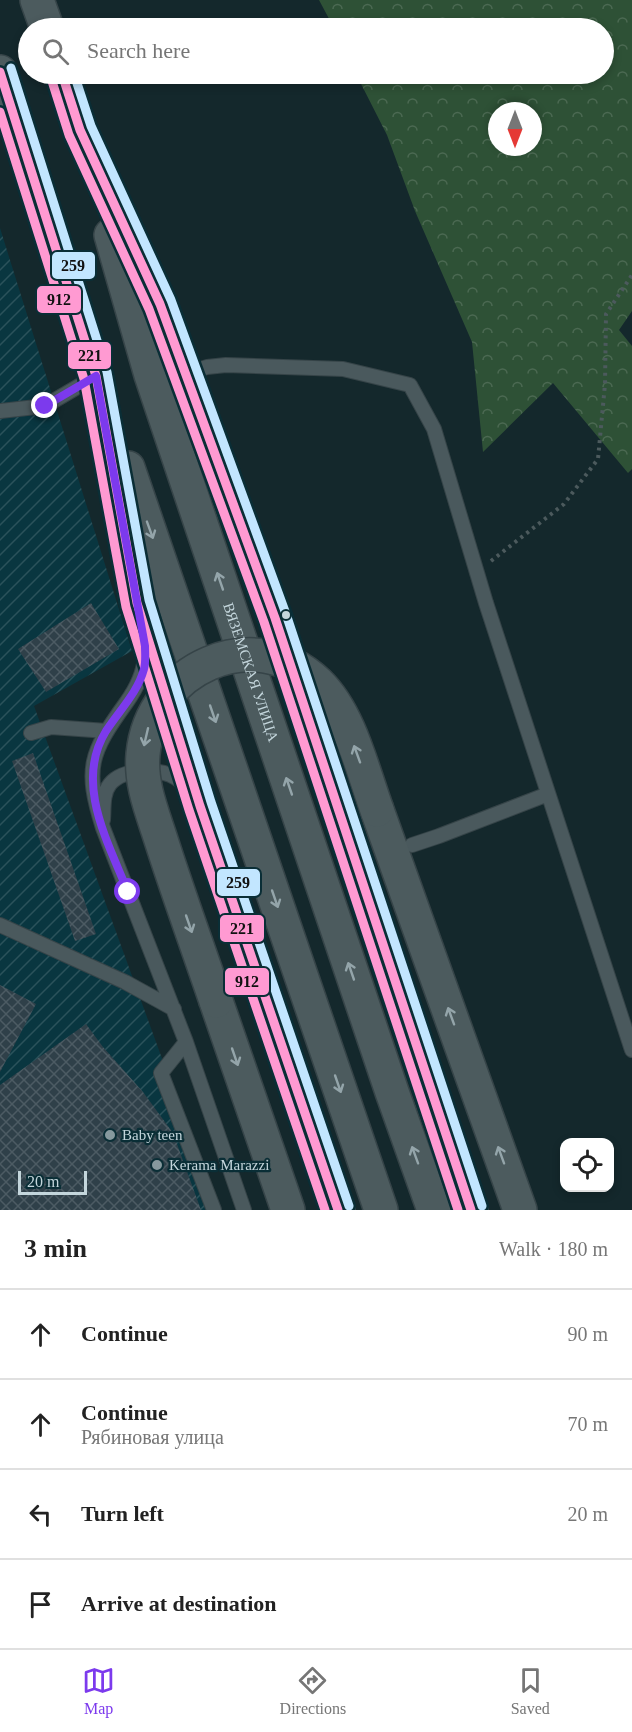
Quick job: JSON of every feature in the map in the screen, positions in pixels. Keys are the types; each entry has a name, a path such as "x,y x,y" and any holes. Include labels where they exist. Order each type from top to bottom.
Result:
{"main road":[{"path":"38,0 44,18"},
{"path":"0,72 96,376 165,572 381,1210"},
{"path":"65,84 80,130 160,304 275,618 384,953 471,1210"},
{"name":"ВЯЗЕМСКАЯ УЛИЦА","path":"80,130 151,375 392,1092 434,1210"},
{"path":"96,376 137,603 201,806 338,1210"},
{"path":"288,1210 146,795 143,758 145,739 158,705 182,678 197,668 232,657 268,658 303,671 317,682 340,711 520,1210"}],"lane":[{"path":"186,374 207,367 226,365 343,369 410,385 434,429 477,572 632,1050"},
{"path":"0,411 45,406 96,376"},
{"path":"137,603 145,646 145,669 132,695 106,730 97,747 92,779 94,801 174,1009 244,1210"},
{"path":"31,733 51,728 106,730"},
{"path":"103,828 105,795 111,783 121,776 140,771 157,771 177,778 201,806"},
{"path":"412,844 439,836 548,794"},
{"path":"0,925 125,982 174,1009"},
{"path":"186,1042 161,1073 214,1210"}],"path":[{"path":"477,572 564,504 598,459 605,384 606,314 632,275"}],"shaded area":[{"path":"0,228 132,651 34,706 217,1210 0,1210"}],"green space":[{"path":"319,0 632,0 632,311 619,330 632,346 632,469 628,473 553,383 483,452 472,342 415,211 387,135 361,84 614,84 614,18 329,18"}],"building":[{"path":"91,603 119,649 46,692 18,649"},
{"path":"33,753 96,934 75,941 12,761"},
{"path":"0,985 36,1004 0,1072"},
{"path":"86,1024 143,1092 173,1133 201,1210 0,1210 0,1085"}],"transit line":[{"name":"259","path":"11,68 107,372 149,600 211,802 349,1206"},
{"name":"221","path":"0,72 96,376 137,603 200,806 338,1210"},
{"name":"912","path":"53,84 69,135 149,309 264,622 458,1210"},
{"name":"221","path":"65,84 80,130 160,304 275,618 471,1210"},
{"name":"259","path":"77,84 91,126 171,300 286,614 482,1206"},
{"name":"912","path":"0,112 84,379 126,607 189,810 325,1210"}],"place":[{"name":"Baby teen","path":"110,1135"},
{"name":"Kerama Marazzi","path":"157,1165"}],"route":[{"path":"45,406 96,376 145,646 145,669 132,695 106,730 97,747 93,762 94,801 128,892"}]}
